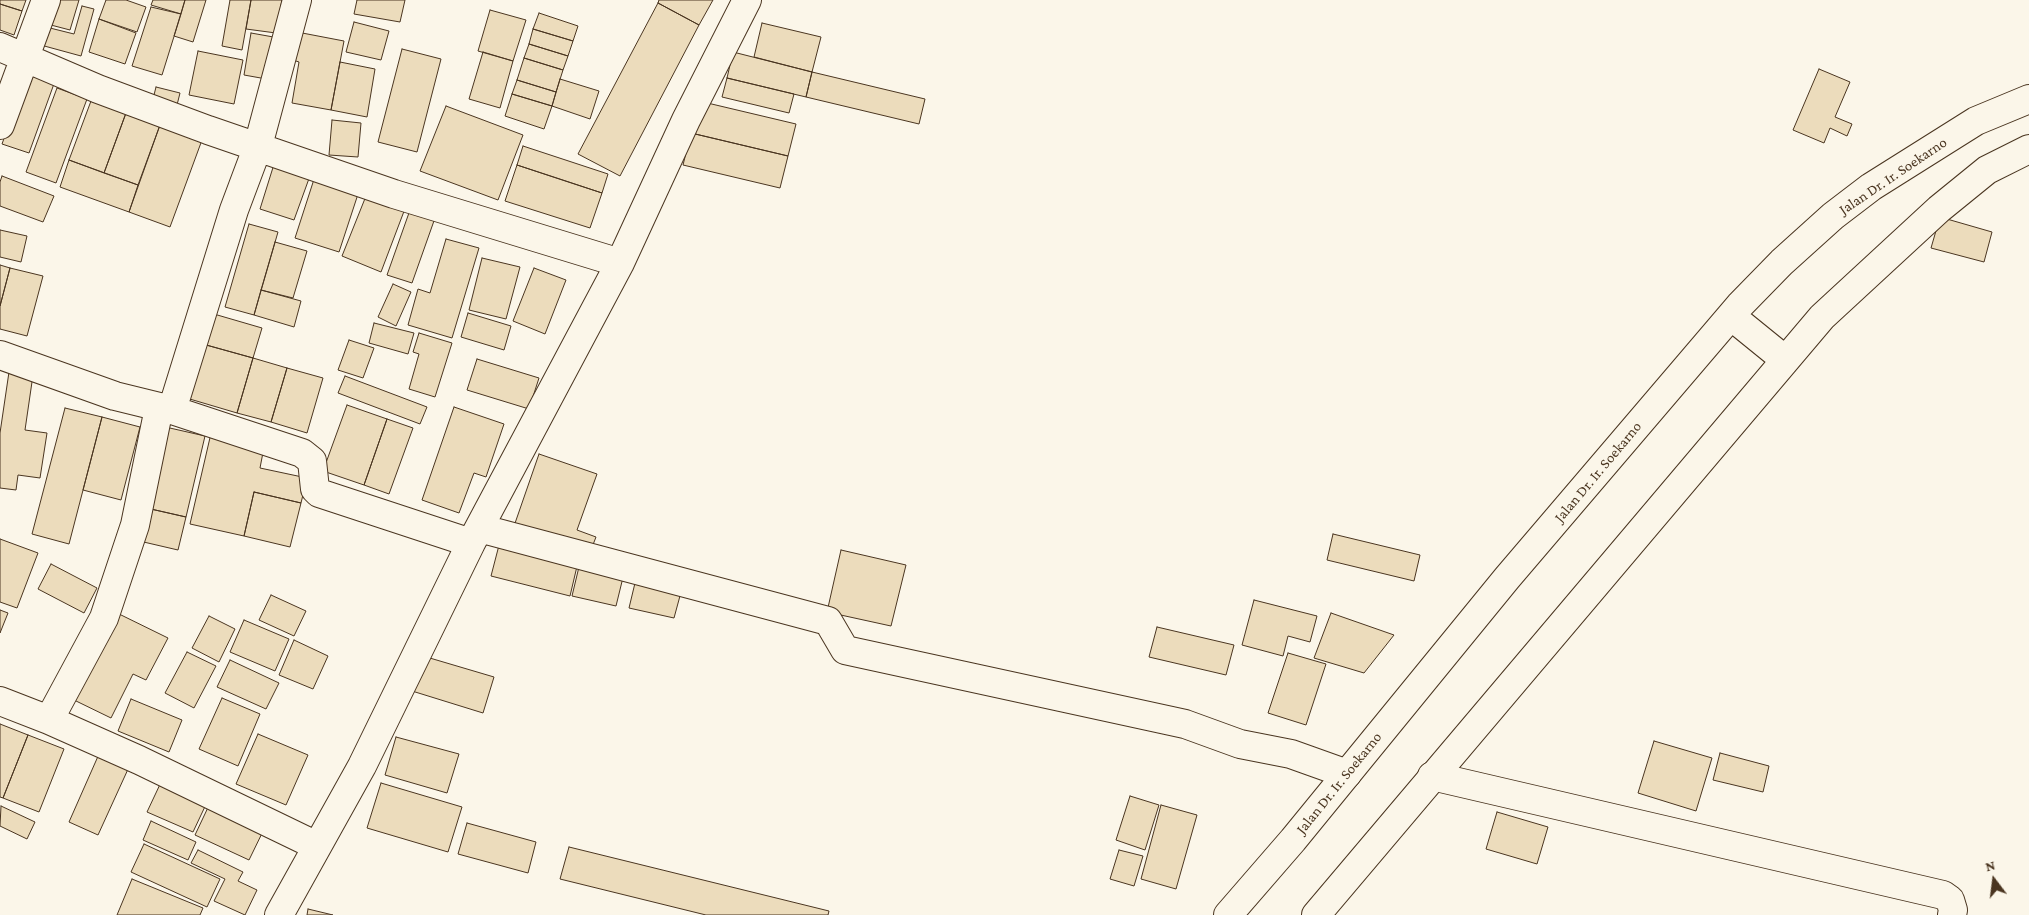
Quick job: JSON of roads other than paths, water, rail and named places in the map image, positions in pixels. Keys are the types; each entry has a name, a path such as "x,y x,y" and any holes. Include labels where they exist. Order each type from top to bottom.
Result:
{"street":[{"path":"0,125 46,0"},
{"path":"49,720 89,651 104,618 136,525 166,409 234,210 258,146 297,0"},
{"path":"279,915 362,766 475,536 620,263 686,120 748,0"},
{"path":"0,47 98,90 394,194 620,263"},
{"name":"Jalan Dr. Ir. Soekarno","path":"1228,915 1347,774 1507,578 1731,316 1782,262 1833,216 1871,186 1976,121 2029,99"},
{"path":"1316,915 1444,779 1784,359 1822,317 1910,233 1987,170 2029,149"},
{"path":"1731,316 1784,359"},
{"path":"0,355 115,396 166,409 308,456 312,461 315,489 319,493 475,536 828,621 845,650 1184,724 1240,744 1291,754 1347,774"},
{"path":"0,702 49,720 317,846"},
{"path":"1444,779 1943,895 1950,900 1954,910 1952,915"}]}
